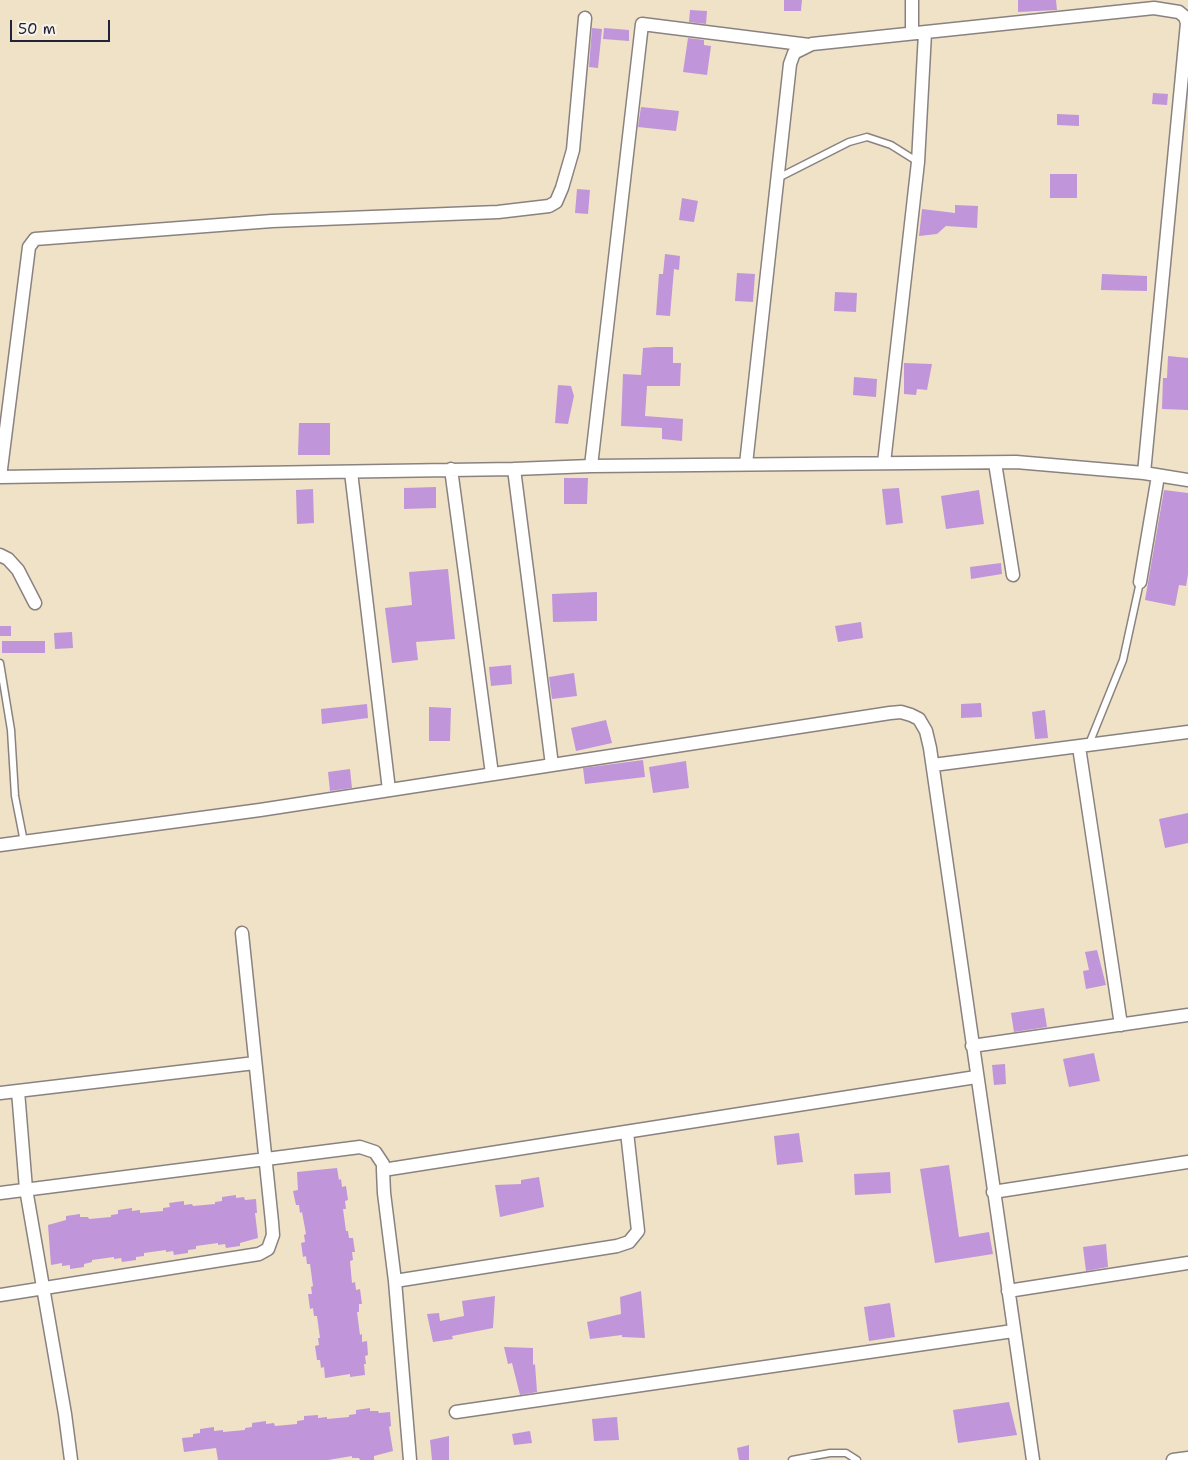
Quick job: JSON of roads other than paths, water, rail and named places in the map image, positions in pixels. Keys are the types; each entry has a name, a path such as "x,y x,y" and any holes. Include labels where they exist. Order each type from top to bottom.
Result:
{"street":[{"path":"884,463 918,162 918,32 912,0"},
{"path":"746,464 791,58 798,49 809,45 918,32 1154,8 1173,10 1185,17 1186,36 1144,473"},
{"path":"585,18 573,150 562,188 556,202 549,206 498,212 272,221 35,239 29,247 0,477 514,469 591,466 1016,462 1144,473 1188,480"},
{"path":"591,466 642,24 809,45"},
{"path":"995,463 1013,575"},
{"path":"450,469 492,774"},
{"path":"514,469 552,765"},
{"path":"351,472 389,790"},
{"path":"1140,582 1158,476"},
{"path":"0,555 18,570 35,603"},
{"path":"0,845 389,790 902,712 919,719 926,731 932,766 1032,1460"},
{"path":"932,766 1188,732"},
{"path":"1084,746 1121,1025"},
{"path":"0,1294 259,1254 268,1249 273,1235 242,933"},
{"path":"972,1046 1188,1015"},
{"path":"0,1093 255,1063"},
{"path":"383,1170 976,1077"},
{"path":"18,1091 26,1189 65,1414 71,1460"},
{"path":"395,1281 617,1246 629,1242 638,1231 627,1132"},
{"path":"0,1193 360,1147 376,1152 383,1164 384,1193 395,1281 410,1460"},
{"path":"993,1192 1188,1162"},
{"path":"1008,1290 1188,1263"},
{"path":"456,1412 1013,1332"},
{"path":"1173,1460 1188,1458"}],"lane":[{"path":"778,178 858,138 867,137 891,145 918,162"},
{"path":"1084,746 1123,660 1140,582"},
{"path":"0,664 11,730 16,802 24,842"},
{"path":"792,1460 830,1453 846,1453 857,1460"}]}
